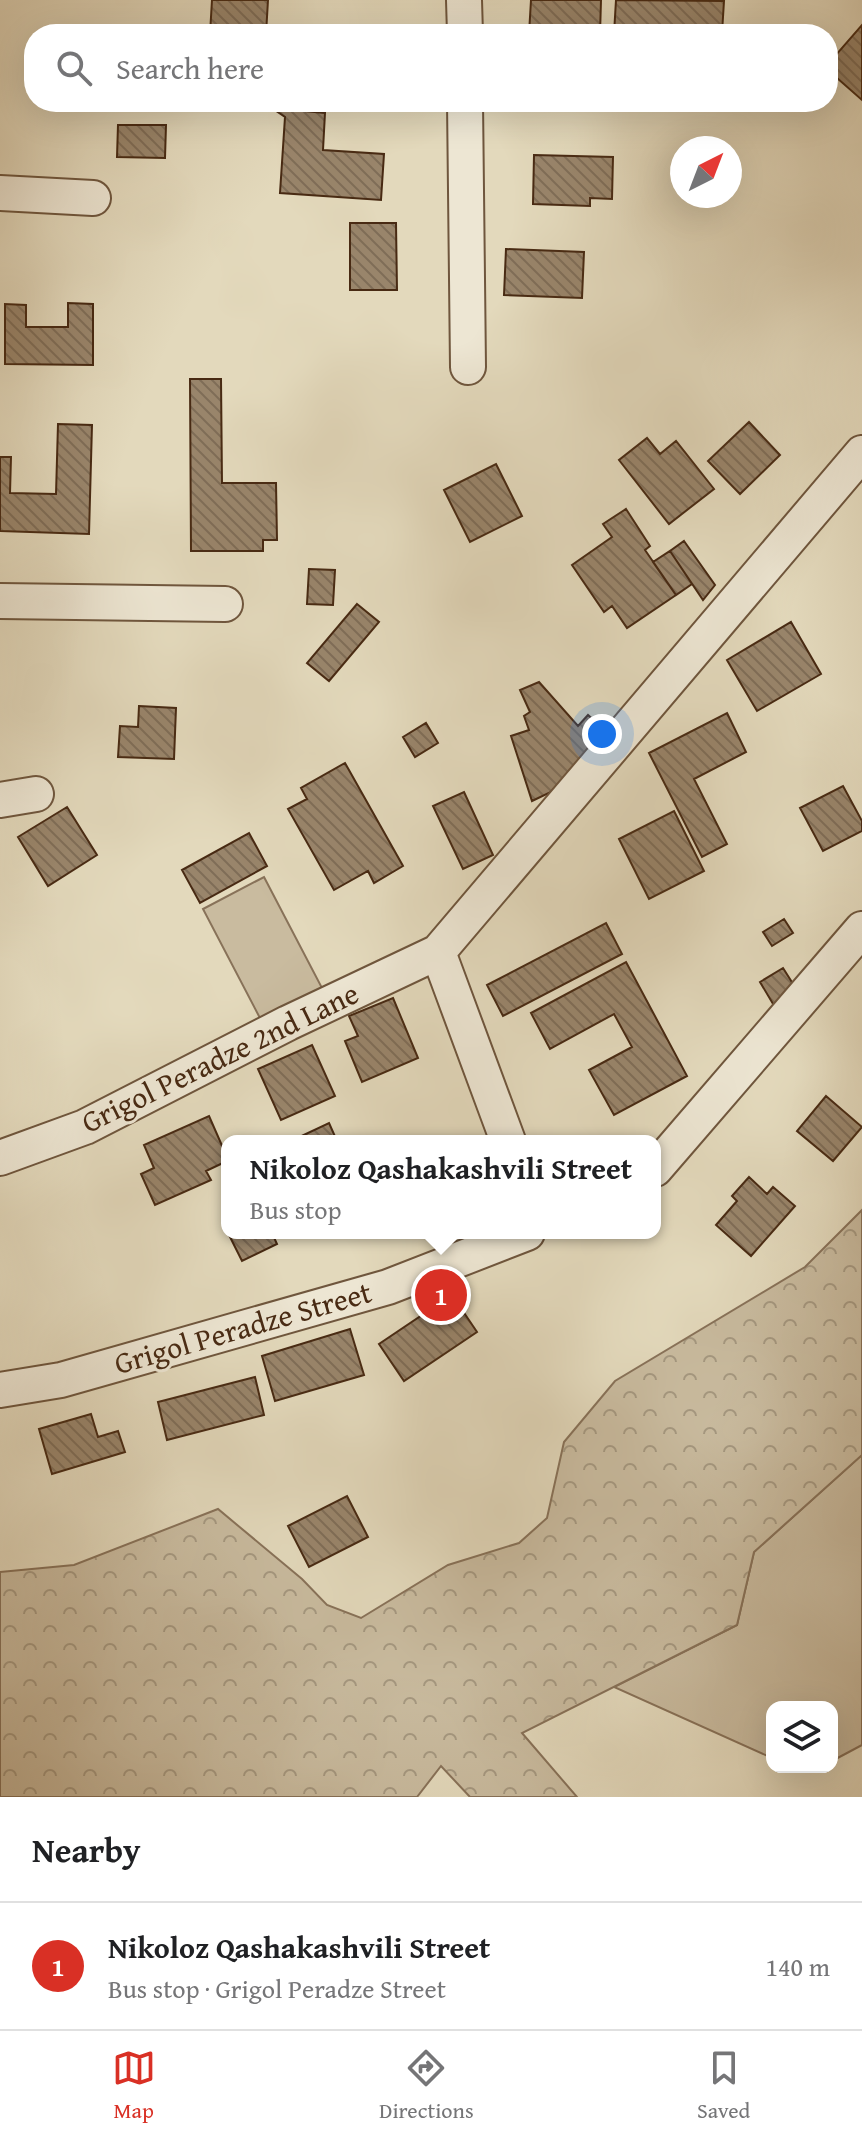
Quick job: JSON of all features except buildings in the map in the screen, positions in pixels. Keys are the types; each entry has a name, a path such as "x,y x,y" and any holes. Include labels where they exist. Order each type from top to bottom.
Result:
{"street":[{"path":"464,0 465,24"},
{"path":"465,112 468,367"},
{"path":"0,193 93,198"},
{"path":"506,1135 438,952 862,453"},
{"path":"0,601 225,604"},
{"path":"0,800 36,794"},
{"path":"661,1162 862,929"},
{"name":"Grigol Peradze 2nd Lane","path":"0,1158 85,1127 288,1023 438,952"},
{"name":"Grigol Peradze Street","path":"0,1390 61,1380 388,1287 512,1239"}],"green space":[{"path":"264,877 322,988 261,1020 203,909"},
{"path":"862,1210 862,1455 754,1552 737,1625 522,1733 577,1797 470,1797 441,1766 417,1797 0,1797 0,1572 74,1565 218,1509 302,1579 327,1605 361,1618 448,1565 519,1543 547,1518 564,1442 615,1381 805,1267"},
{"path":"862,1455 862,1745 838,1758 838,1701 766,1701 766,1755 614,1687 737,1625 754,1552"}],"place":[{"name":"Nikoloz Qashakashvili Street","path":"441,1295"}]}
